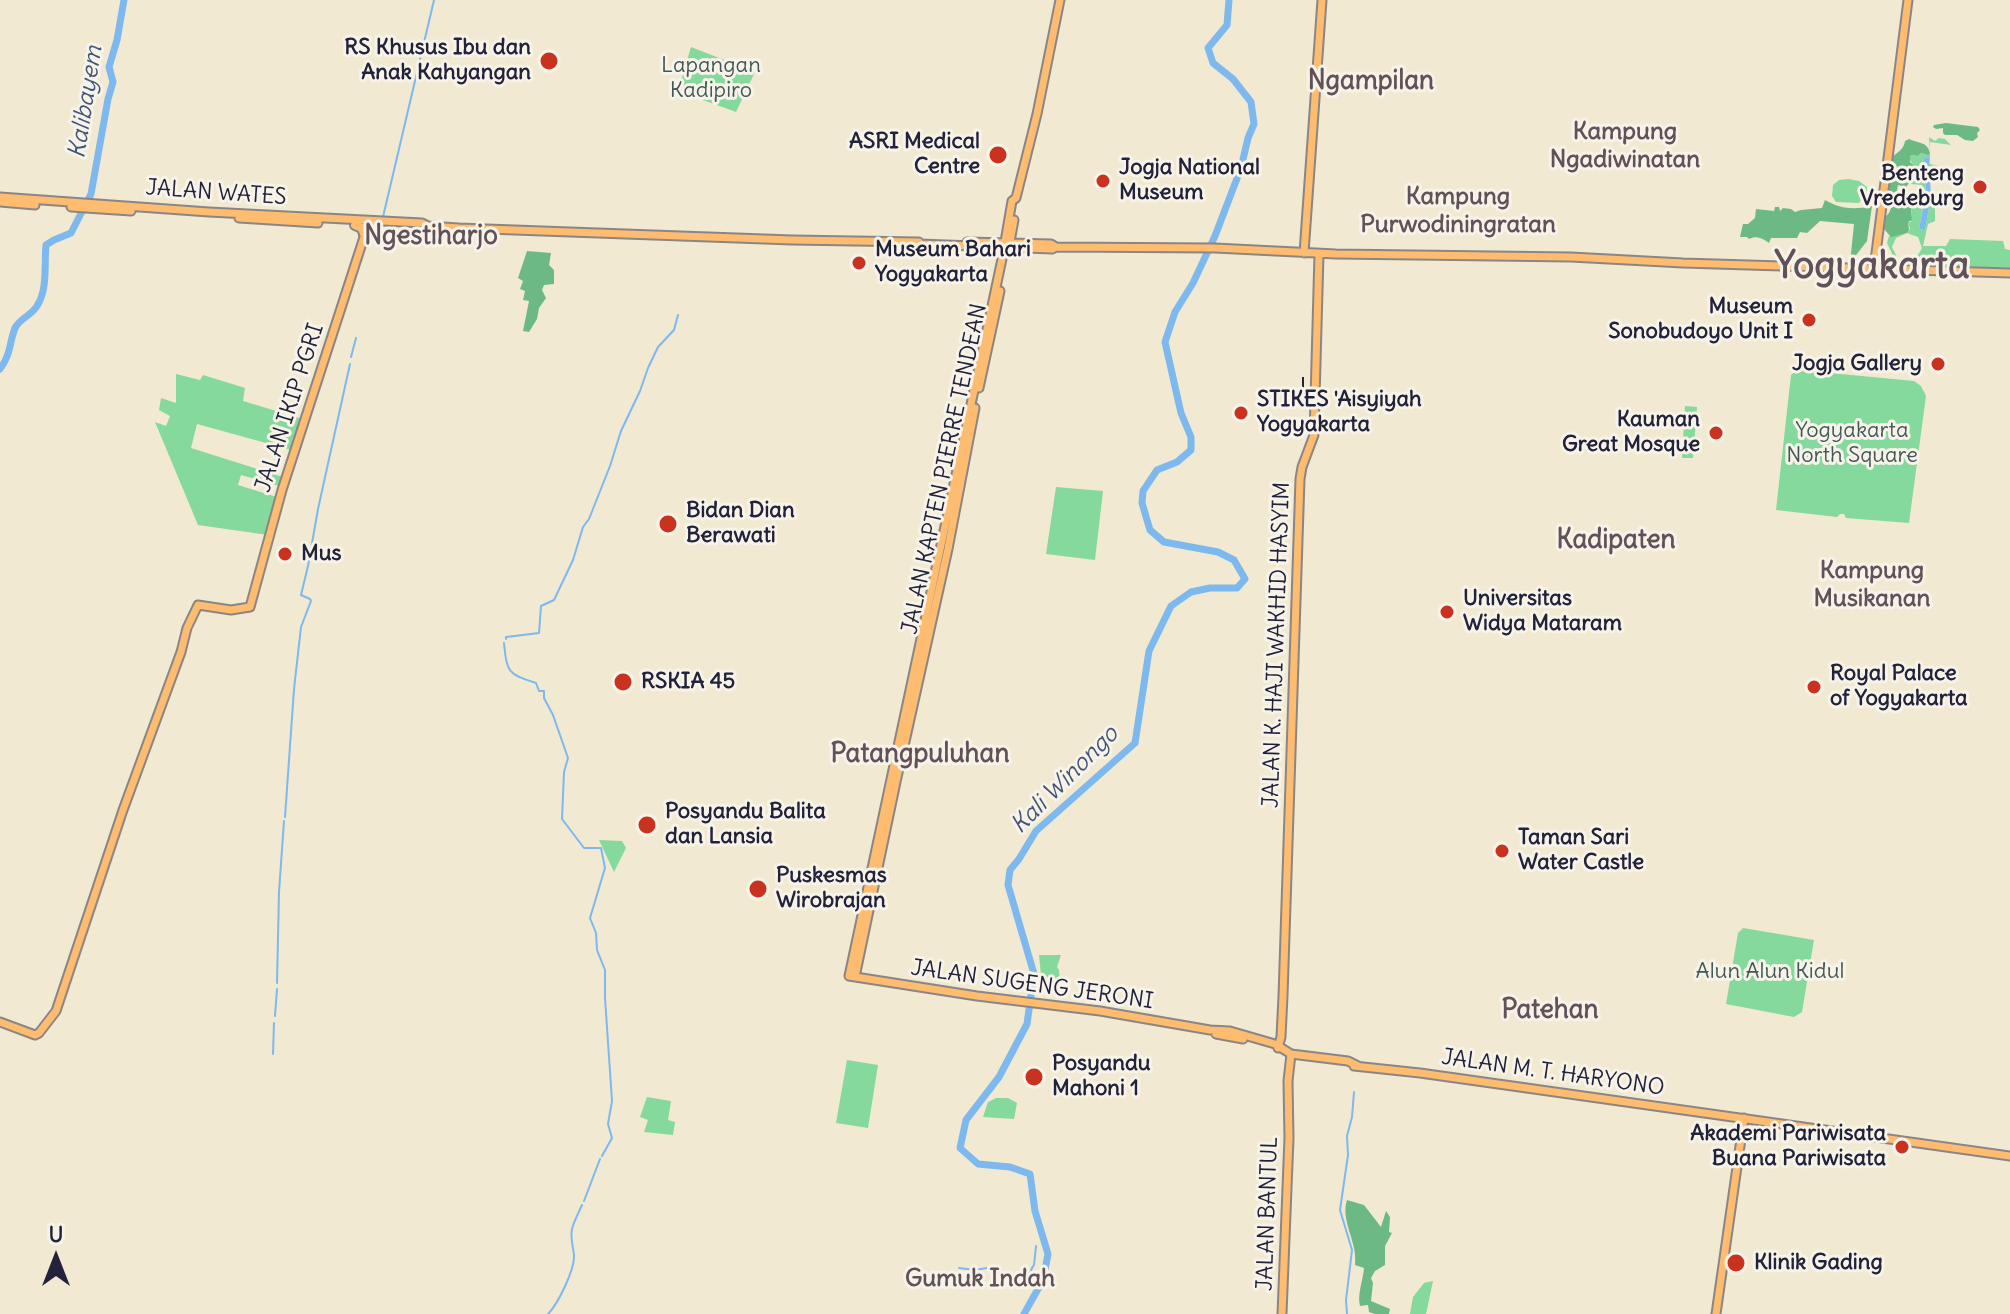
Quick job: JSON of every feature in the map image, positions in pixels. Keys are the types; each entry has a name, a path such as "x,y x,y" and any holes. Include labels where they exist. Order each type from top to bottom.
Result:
{"highway":[{"path":"355,225 362,228 370,226"}],"main road":[{"name":"JALAN KAPTEN PIERRE TENDEAN","path":"852,977 911,702 948,549 1016,198 1060,0"},
{"path":"1304,253 1322,0"},
{"path":"1874,269 1908,0"},
{"name":"JALAN WATES","path":"0,200 370,226 1052,249 1215,248 1319,254 1571,257 2010,275"},
{"name":"JALAN WATES","path":"96,206 281,222 355,225"},
{"name":"JALAN IKIP PGRI","path":"0,1022 35,1035 54,1014 187,628 198,605 231,610 250,607 282,490 370,226"},
{"path":"991,245 997,241 1008,246"},
{"name":"JALAN K. HAJI WAKHID HASYIM","path":"1276,1046 1282,993 1294,712 1293,648 1300,479 1314,435 1319,254"},
{"name":"JALAN SUGENG JERONI","path":"852,977 1230,1031 1276,1046"},
{"name":"JALAN M. T. HARYONO","path":"1276,1046 1293,1056 1347,1066 2010,1156"},
{"name":"JALAN BANTUL","path":"1282,1314 1287,1101 1293,1056"},
{"path":"1716,1314 1744,1118"}],"green space":[{"name":"Lapangan Kadipiro","path":"691,47 755,72 736,112 678,91"},
{"path":"1946,123 1978,127 1978,137 1973,141 1965,140 1957,135 1945,135 1943,128 1933,127"},
{"path":"1929,137 1935,141 1945,139 1951,145 1930,142 1930,152"},
{"path":"1909,139 1925,145 1930,153 1910,157 1910,162 1916,167 1915,176 1906,187 1898,185 1895,200 1911,207 1912,220 1908,222 1907,233 1891,237 1883,228 1883,219 1892,206 1884,204 1886,182 1893,170 1889,164"},
{"path":"1930,152 1930,164 1938,166 1936,184 1931,183 1929,158 1924,158 1926,192 1923,192 1922,185 1911,184 1915,176 1909,159 1911,155 1928,155"},
{"path":"1839,180 1859,181 1867,187 1867,193 1859,203 1836,202 1832,196 1833,185"},
{"path":"1922,196 1925,196 1919,229 1925,230 1931,197 1935,197 1935,221 1928,224 1923,246 1946,246 1950,239 2003,241 2005,249 2010,250 2010,268 1897,264 1887,243 1889,236 1907,233 1912,214 1911,207 1896,202 1921,204","holes":["1907,233 1918,237 1922,248 1915,258 1898,259 1892,247 1896,238"]},
{"path":"1825,200 1847,208 1872,206 1867,241 1850,263 1854,224 1820,221 1807,233 1800,232 1797,238 1771,238 1769,243 1759,238 1740,237 1743,224 1755,218 1756,209 1774,211 1775,207 1779,207 1780,211 1783,208 1795,212 1822,208"},
{"path":"527,251 551,253 549,265 554,270 554,284 544,285 542,290 546,298 529,332 523,331 529,301 523,300 525,291 520,289 523,281 518,278"},
{"name":"Yogyakarta North Square","path":"1799,370 1914,381 1921,386 1926,396 1909,523 1846,518 1844,514 1837,517 1776,510 1791,375"},
{"path":"176,374 200,380 203,375 245,388 243,401 303,419 295,451 197,424 191,448 286,478 283,487 241,475 238,485 280,498 268,535 198,525 155,422 166,426 170,416 159,410 161,398 176,403"},
{"path":"1685,406 1697,407 1693,458 1682,458"},
{"path":"1056,487 1103,491 1095,560 1046,554"},
{"path":"599,840 622,841 626,848 614,872"},
{"name":"Alun Alun Kidul","path":"1743,928 1814,940 1802,1012 1794,1017 1726,1004 1738,933"},
{"path":"1039,955 1061,955 1057,967 1061,994 1046,993 1042,985"},
{"path":"847,1060 878,1065 868,1128 836,1123"},
{"path":"647,1097 671,1101 668,1120 675,1122 673,1135 644,1132 648,1120 640,1117"},
{"path":"1008,1098 1017,1103 1014,1119 983,1117 988,1102"},
{"path":"1347,1200 1364,1205 1381,1227 1386,1211 1390,1217 1389,1232 1392,1233 1385,1246 1385,1265 1375,1271 1371,1278 1371,1301 1390,1309 1389,1314 1375,1314 1369,1312 1368,1305 1360,1306 1364,1268 1355,1265 1345,1208"},
{"path":"1433,1281 1426,1314 1410,1314 1413,1297 1424,1283"}],"water":[{"path":"1924,158 1929,158 1931,197 1925,230 1919,229 1926,192"}],"waterway":[{"name":"Kalibayem","path":"0,369 15,328 35,309 40,299 44,285 46,245 71,233 91,194 113,82 109,67 124,0"},
{"path":"383,217 434,0"},
{"name":"Kali Winongo","path":"1024,1314 1043,1280 1048,1254 1035,1211 1030,1174 1010,1167 978,1164 960,1148 966,1120 999,1077 1027,1024 1034,974 1008,885 1010,870 1036,831 1135,743 1149,651 1171,606 1191,592 1237,588 1245,579 1234,560 1218,552 1164,542 1150,530 1142,503 1143,491 1157,470 1177,462 1191,450 1191,437 1181,413 1165,342 1175,312 1193,283 1215,236 1254,124 1251,102 1233,79 1213,63 1208,48 1227,25 1229,0"},
{"path":"506,639 539,633 541,606 554,600 573,560 621,431 658,347 674,330 678,315"},
{"path":"351,357 356,338"},
{"path":"285,817 301,627 311,601 301,595 350,364"},
{"path":"951,389 954,387 952,385"},
{"path":"504,643 506,661 511,671 536,683 539,691 544,691 568,758 564,772 562,819 584,848 601,848 605,868 590,918 605,970 612,1101 608,1124 612,1138 602,1156"},
{"path":"277,983 284,821"},
{"path":"275,1016 277,989"},
{"path":"273,1054 274,1023"},
{"path":"1347,1314 1352,1250 1340,1210 1354,1092"},
{"path":"584,1201 600,1159"},
{"path":"548,1314 561,1295 572,1269 572,1229 582,1205"},
{"path":"1034,1265 1036,1246"},
{"path":"1000,1277 1026,1282 1033,1266"},
{"path":"959,1268 974,1270"},
{"path":"975,1270 987,1268 998,1277"}],"railway":[{"path":"1303,376 1303,389"}],"place":[{"name":"RS Khusus Ibu dan Anak Kahyangan","path":"549,61"},
{"name":"ASRI Medical Centre","path":"998,155"},
{"name":"Jogja National Museum","path":"1103,181"},
{"name":"Benteng Vredeburg","path":"1980,187"},
{"name":"Museum Bahari Yogyakarta","path":"859,263"},
{"name":"Museum Sonobudoyo Unit I","path":"1809,320"},
{"name":"Jogja Gallery","path":"1938,364"},
{"name":"STIKES 'Aisyiyah Yogyakarta","path":"1241,413"},
{"name":"Kauman Great Mosque","path":"1716,433"},
{"name":"Bidan Dian Berawati","path":"668,524"},
{"name":"Mus","path":"285,554"},
{"name":"Universitas Widya Mataram","path":"1447,612"},
{"name":"RSKIA 45","path":"623,682"},
{"name":"Royal Palace of Yogyakarta","path":"1814,687"},
{"name":"Posyandu Balita dan Lansia","path":"647,825"},
{"name":"Taman Sari Water Castle","path":"1502,851"},
{"name":"Puskesmas Wirobrajan","path":"758,889"},
{"name":"Posyandu Mahoni 1","path":"1034,1077"},
{"name":"Akademi Pariwisata Buana Pariwisata","path":"1902,1147"},
{"name":"Klinik Gading","path":"1736,1263"}],"district":[{"name":"Ngampilan","path":"1371,82"},
{"name":"Kampung Ngadiwinatan","path":"1625,146"},
{"name":"Kampung Purwodiningratan","path":"1458,211"},
{"name":"Ngestiharjo","path":"431,237"},
{"name":"Yogyakarta","path":"1872,267"},
{"name":"Kadipaten","path":"1616,541"},
{"name":"Kampung Musikanan","path":"1872,585"},
{"name":"Patangpuluhan","path":"920,755"},
{"name":"Patehan","path":"1550,1011"},
{"name":"Gumuk Indah","path":"980,1279"}]}
